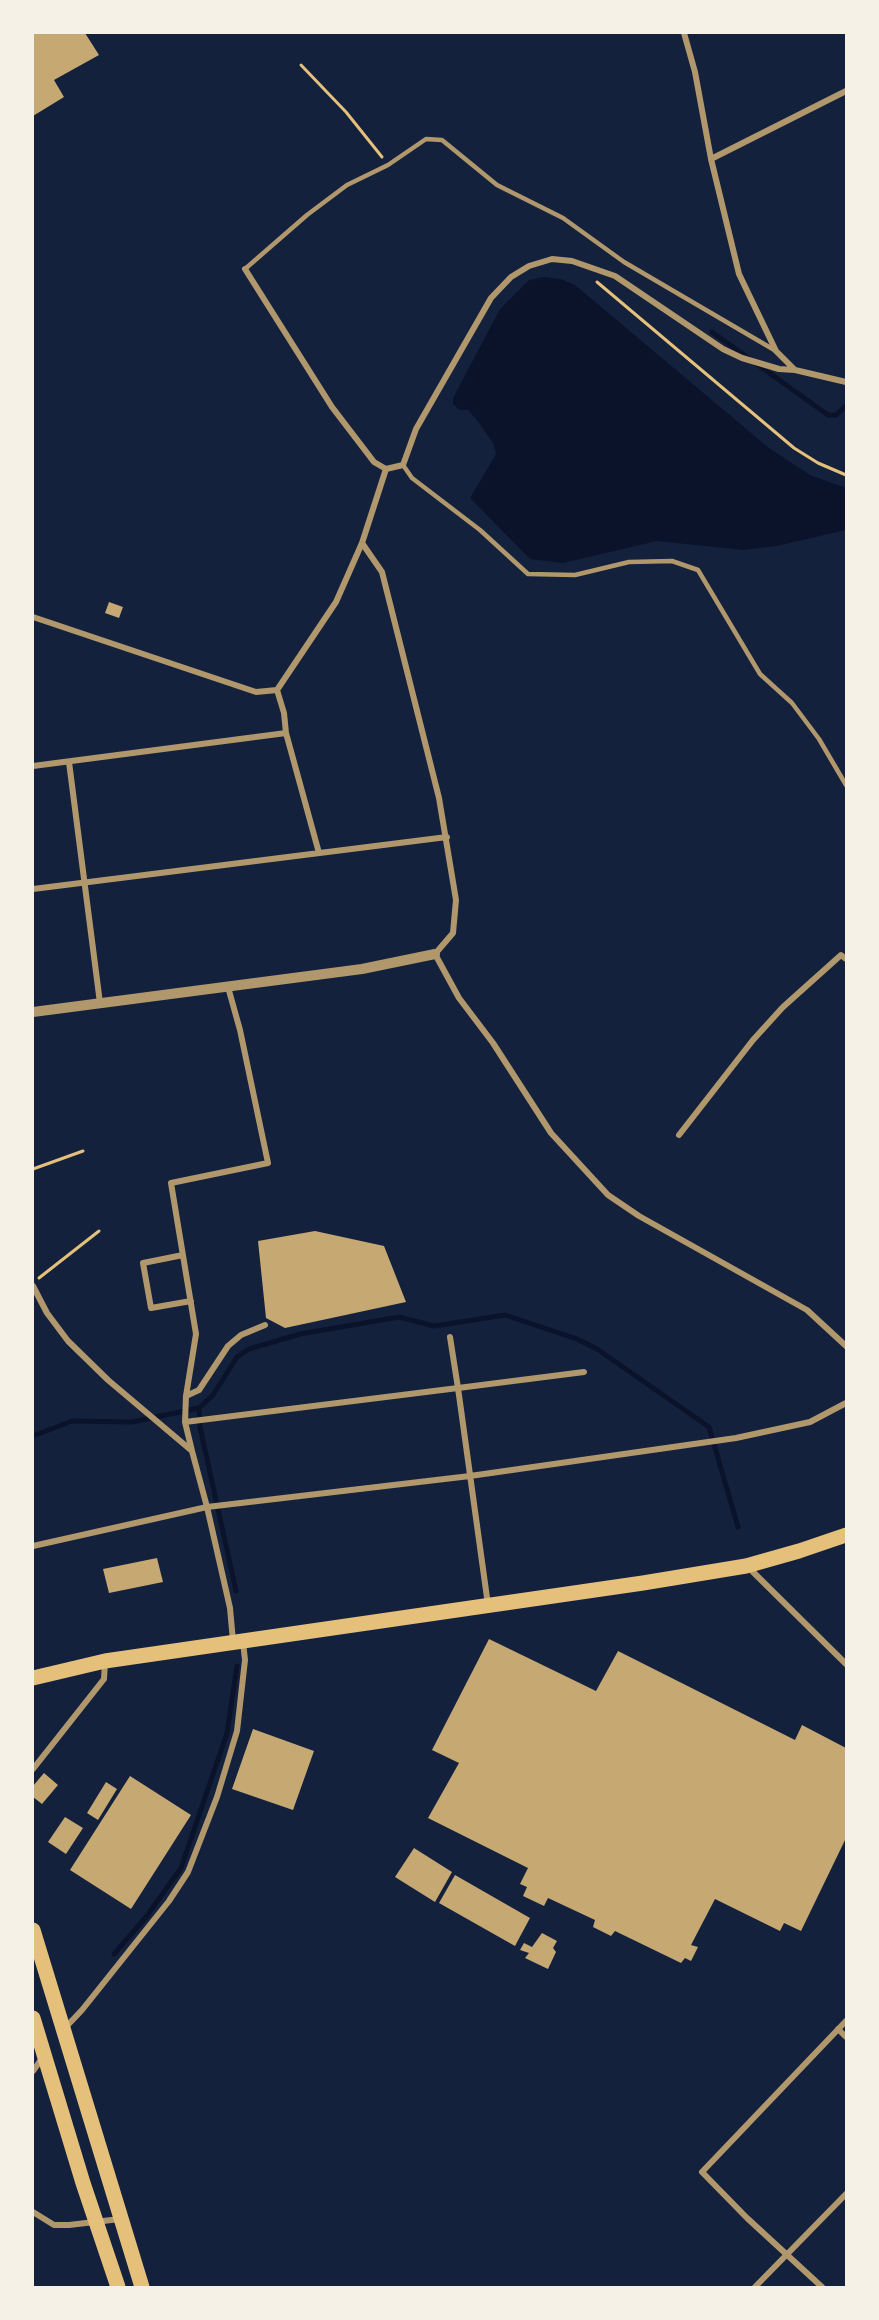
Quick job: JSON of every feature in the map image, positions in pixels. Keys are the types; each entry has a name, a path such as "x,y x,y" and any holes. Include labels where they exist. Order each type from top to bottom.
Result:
{"main road":[{"path":"33,1678 105,1661 746,1566 846,1535"},
{"path":"33,1930 142,2287"},
{"path":"33,2018 118,2287"}],"street":[{"path":"684,33 695,72 711,159 739,274 776,351 795,370"},
{"path":"711,159 846,91"},
{"path":"245,269 332,407 374,462 386,469 403,465 416,429 491,298 511,277 529,267 552,259 580,263 615,276 723,349 742,358 779,369 795,370 846,382"},
{"path":"277,690 336,602 362,543 386,469"},
{"path":"33,1012 362,969 435,954 453,933 456,900 447,837 418,708 382,572 362,543"},
{"path":"33,617 256,692 277,690"},
{"path":"277,690 285,713 286,733 319,853"},
{"path":"33,766 286,733"},
{"path":"69,762 100,1003"},
{"path":"33,889 447,837"},
{"path":"435,954 459,998 493,1043 551,1133 608,1195 639,1216 807,1310 846,1346"},
{"path":"679,1135 753,1040 783,1007 844,957"},
{"path":"62,2031 169,1901 188,1872 217,1797 237,1731 245,1660 238,1642 185,1422 186,1396 196,1334 171,1183 268,1162 240,1030 228,987"},
{"path":"183,1255 143,1263 151,1308 191,1301"},
{"path":"33,1284 47,1313 68,1341 108,1380 192,1451"},
{"path":"186,1396 200,1390 228,1346 241,1335 265,1325"},
{"path":"450,1337 488,1606"},
{"path":"185,1422 584,1372"},
{"path":"33,1546 207,1507 470,1476 736,1438 810,1422 846,1403"},
{"path":"746,1566 846,1664"},
{"path":"33,1768 104,1678 105,1661"},
{"path":"822,2287 747,2218 702,2172 846,2021"},
{"path":"838,2029 846,2037"},
{"path":"33,2071 44,2056"},
{"path":"754,2287 846,2194"},
{"path":"33,2211 54,2225 120,2218"}],"lane":[{"path":"245,269 307,215 347,185 388,165 426,140 442,140 497,185 562,218 624,262 776,351"},
{"path":"403,465 412,478 480,530 528,574 575,575 630,562 672,561 698,570 760,674 792,703 819,739 846,785"},
{"path":"844,957 846,948"}],"path":[{"path":"301,65 346,112 388,165"},
{"path":"580,263 587,274 615,299 794,448 818,463 846,475"},
{"path":"33,1168 83,1151"},
{"path":"33,1284 99,1231"}],"water":[{"path":"543,277 561,279 575,285 769,448 810,475 846,488 846,530 776,546 743,550 657,541 563,563 530,559 470,498 496,454 493,443 477,420 468,410 459,410 453,404 453,398 500,309 529,280"}],"building":[{"path":"33,33 85,33 99,55 54,80 64,97 33,116"},
{"path":"109,602 123,607 119,618 105,613"},
{"path":"315,1231 384,1246 406,1302 285,1328 266,1318 258,1241"},
{"path":"157,1558 163,1582 109,1593 103,1569"},
{"path":"489,1639 596,1691 618,1651 795,1740 802,1725 846,1748 846,1838 801,1931 784,1923 780,1931 715,1899 691,1945 698,1947 691,1961 685,1958 681,1963 615,1931 611,1936 593,1927 595,1920 548,1898 544,1906 523,1896 527,1887 520,1884 528,1868 428,1818 459,1763 432,1750"},
{"path":"253,1729 314,1751 293,1810 232,1789"},
{"path":"44,1773 58,1785 42,1804 33,1797 33,1786"},
{"path":"130,1776 191,1815 131,1909 70,1870"},
{"path":"106,1782 117,1789 98,1820 87,1813"},
{"path":"65,1817 83,1828 66,1854 48,1842"},
{"path":"414,1848 452,1872 435,1902 395,1877"},
{"path":"455,1875 530,1918 515,1946 439,1903"},
{"path":"542,1933 557,1941 553,1948 556,1952 548,1969 525,1958 529,1953 520,1950 524,1943 532,1947"}],"waterway":[{"path":"712,332 828,415 836,415 846,406"},
{"path":"236,1591 200,1427 199,1408 213,1395 237,1357 249,1349 300,1334 399,1317 434,1326 505,1315 577,1339 597,1349 709,1427 738,1527"},
{"path":"33,1436 72,1421 132,1422 199,1408"},
{"path":"114,1954 146,1917 181,1868 227,1733 237,1666"}]}
